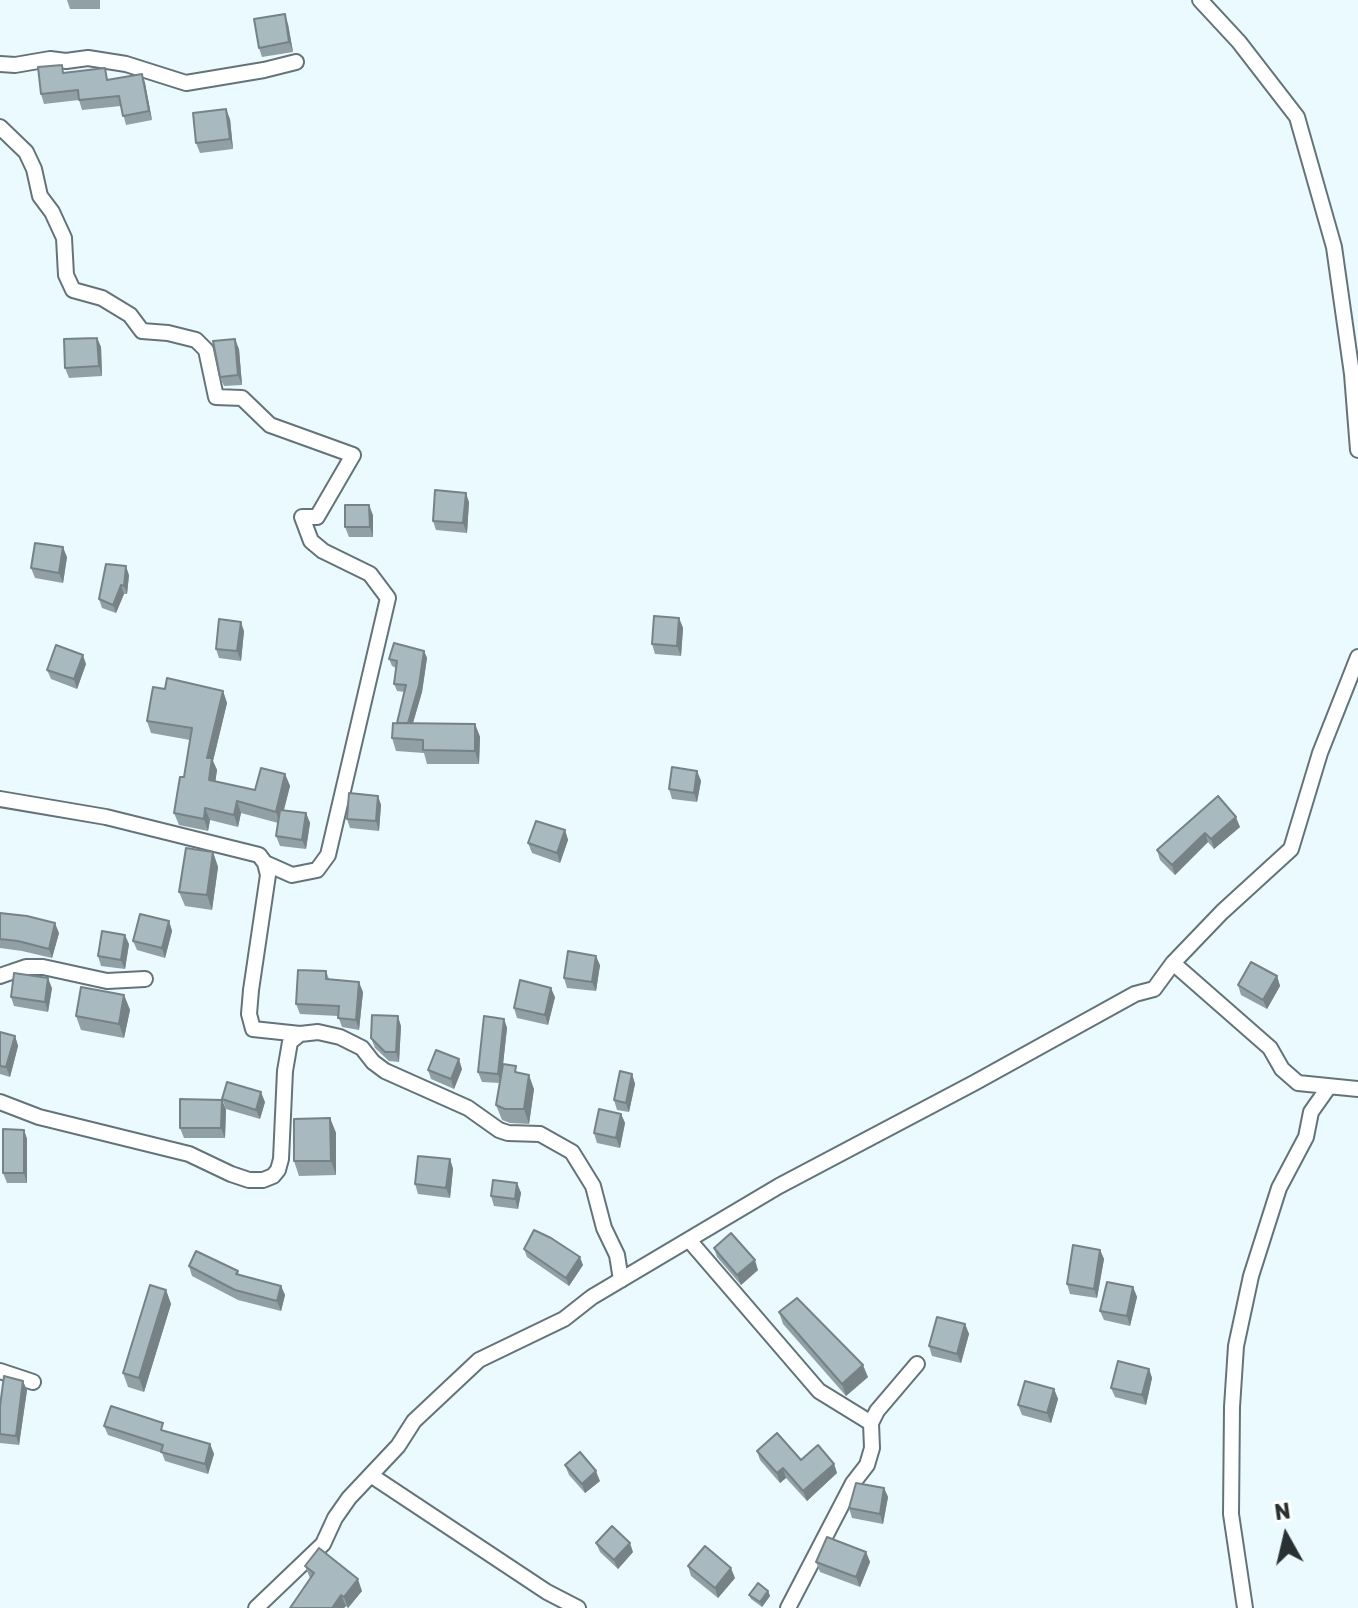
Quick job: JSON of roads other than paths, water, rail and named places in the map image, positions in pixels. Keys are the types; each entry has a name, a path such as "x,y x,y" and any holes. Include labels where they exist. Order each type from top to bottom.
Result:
{"street":[{"path":"1200,0 1239,42 1297,117 1334,247 1352,374 1358,450"},
{"path":"0,64 88,58 126,64 186,83 296,62"},
{"path":"0,127 26,152 34,169 40,196 52,212 64,238 66,275 73,290 102,298 130,315 142,331 196,340 206,350 216,397 242,398 270,425 353,455 317,517 302,517 311,541 323,551 370,574 388,598 328,855 317,870 292,875 265,863"},
{"path":"256,1608 323,1544 349,1498 398,1446 414,1421 479,1360 546,1329 621,1280 779,1186 1135,994 1154,989 1173,963 1222,912 1291,849 1320,753 1358,657"},
{"path":"0,799 106,817 259,855 268,875 251,990 249,1022 253,1029 300,1034 318,1032 340,1037 362,1048 385,1071 468,1108 499,1130 540,1134 572,1152 593,1186 604,1228 617,1255 621,1280"},
{"path":"1173,963 1270,1048 1282,1069 1298,1083 1311,1112"},
{"path":"0,976 26,967 43,967 107,981 145,979"},
{"path":"0,1102 39,1117 189,1154 249,1180 263,1180 273,1176 281,1159 285,1071 290,1042 300,1034"},
{"path":"1298,1083 1358,1089"},
{"path":"1245,1608 1231,1514 1236,1346 1251,1276 1279,1188 1306,1137 1311,1112 1328,1088"},
{"path":"689,1240 819,1391 871,1423"},
{"path":"788,1608 853,1483 867,1465 872,1448 871,1423 877,1411 917,1364"},
{"path":"0,1371 33,1382"},
{"path":"372,1476 547,1592 578,1608"}]}
